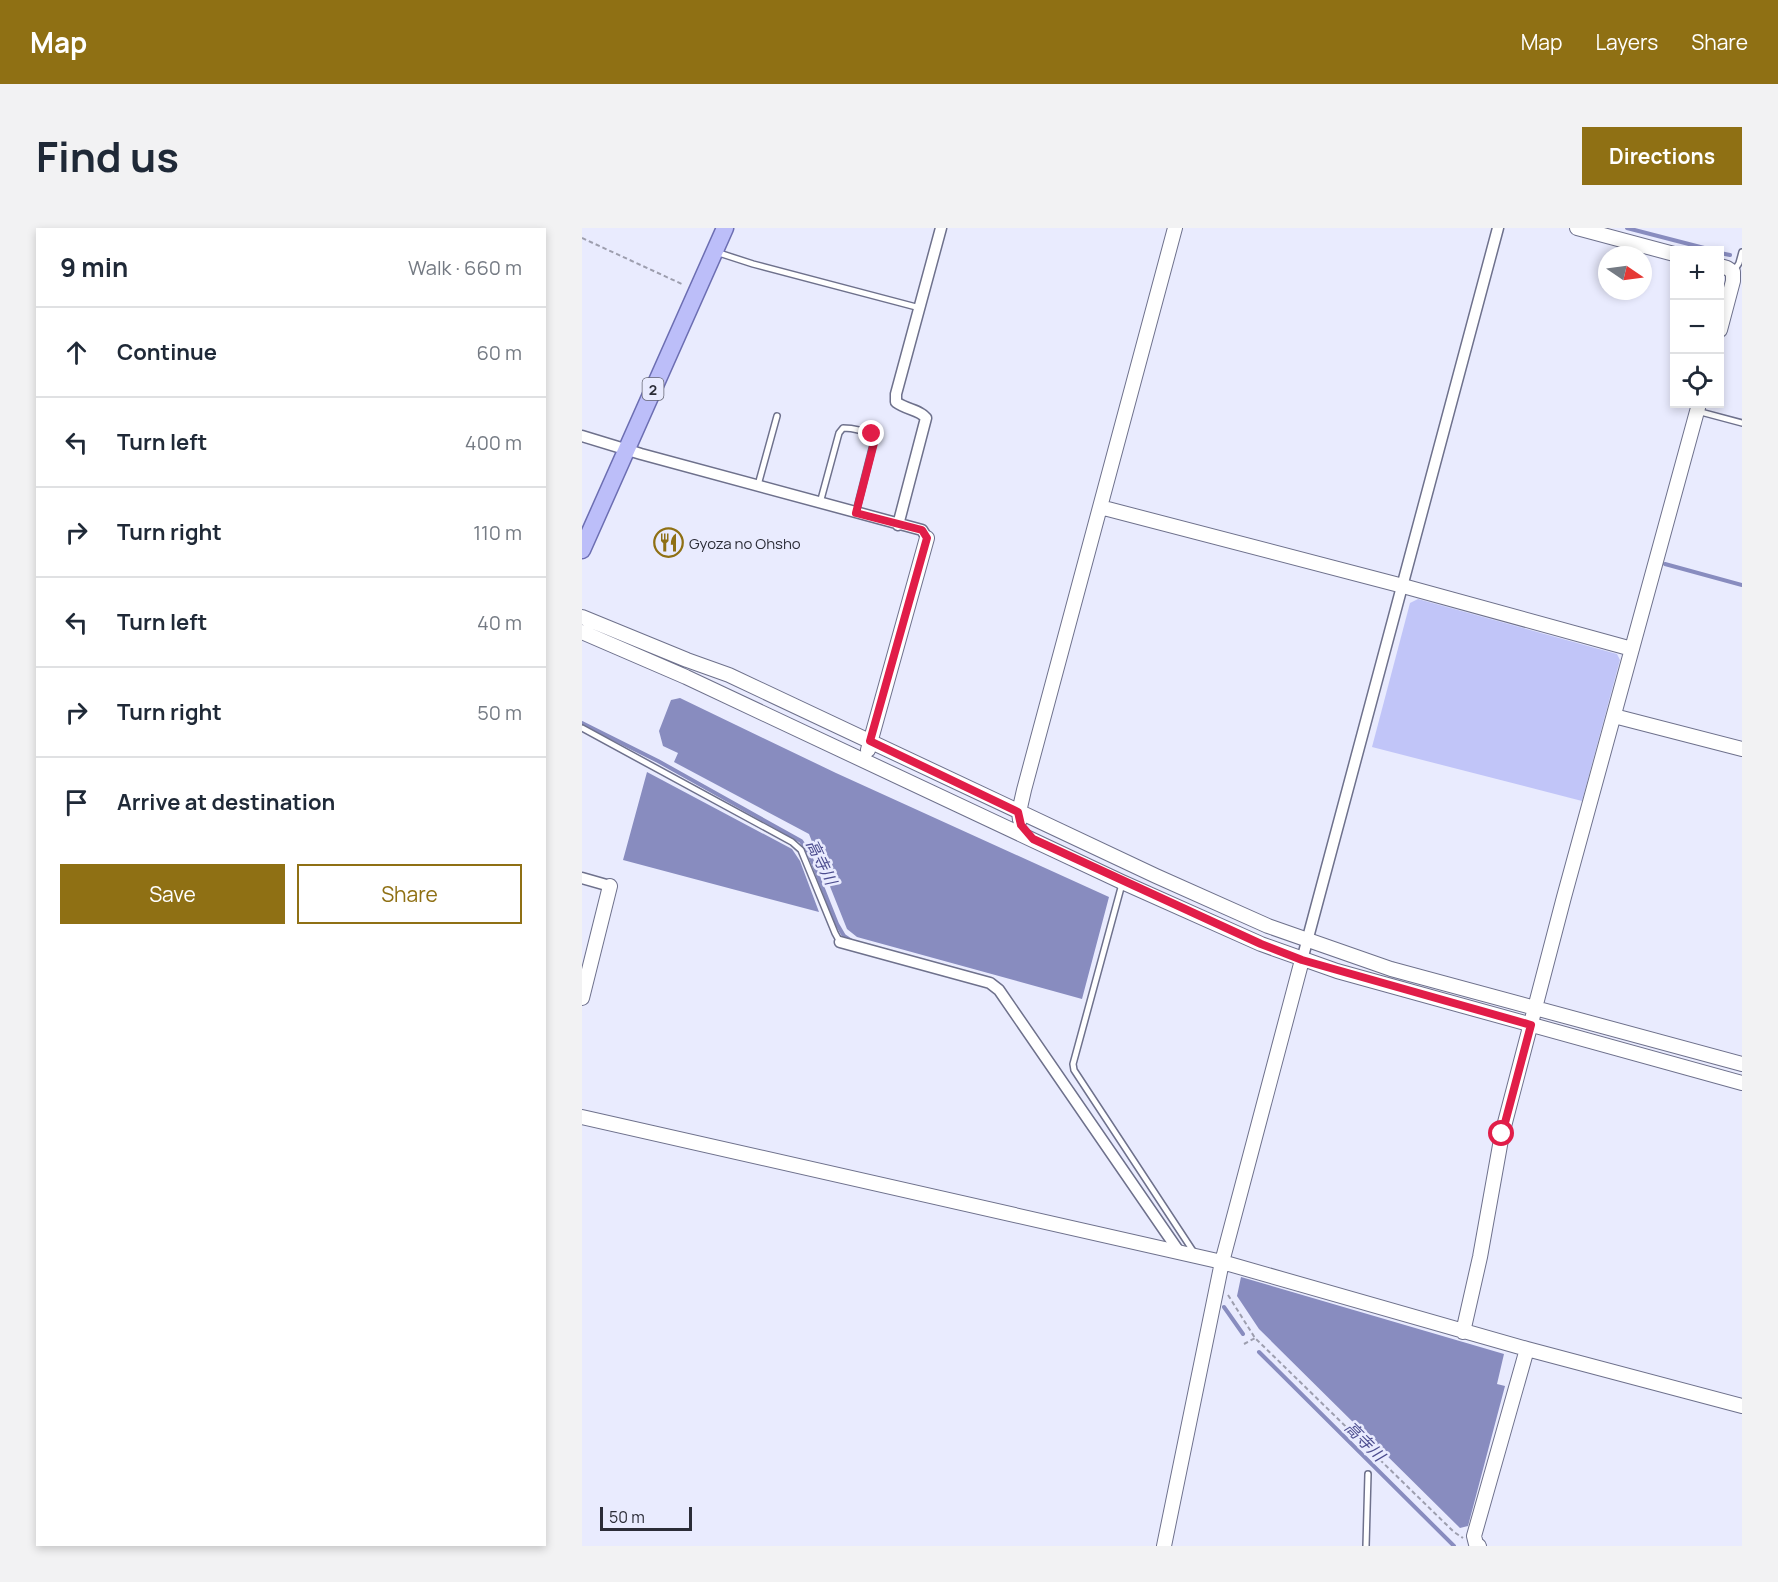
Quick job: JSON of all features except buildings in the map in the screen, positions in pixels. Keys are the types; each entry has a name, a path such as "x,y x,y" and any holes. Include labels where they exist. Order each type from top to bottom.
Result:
{"main road":[{"name":"2","path":"582,550 725,228"}],"street":[{"path":"898,525 926,418 922,413 904,408 896,402 896,394 941,228"},
{"path":"1033,839 1021,825 1018,812 1175,228"},
{"path":"1164,1546 1221,1269 1498,228"},
{"path":"1577,228 1670,253"},
{"path":"1724,268 1733,272 1733,281 1724,312"},
{"path":"1463,1332 1480,1257 1502,1134 1698,408"},
{"path":"582,435 626,450 922,530 927,538 865,760"},
{"path":"1100,507 1403,586 1632,649"},
{"path":"582,616 729,675 1018,812 1268,926 1391,969 1742,1064"},
{"path":"582,632 686,677 1122,882 1302,960 1742,1083"},
{"path":"1614,716 1742,749"},
{"path":"984,817 995,819 1018,812"},
{"path":"582,878 610,886 582,998"},
{"path":"840,942 990,983 999,990 1180,1253"},
{"path":"582,1117 1197,1257 1221,1269 1742,1406"},
{"path":"1477,1545 1474,1536 1527,1349"}],"lane":[{"path":"714,252 920,308"},
{"path":"1733,272 1742,252"},
{"path":"1701,408 1742,423"},
{"path":"758,486 777,416"},
{"path":"820,503 839,433 843,428 848,428 872,434 875,437 874,443 856,513"},
{"path":"582,728 792,842 801,850 834,933 840,942"},
{"path":"1122,882 1073,1064 1074,1070 1197,1257"},
{"path":"1366,1546 1368,1474"}],"path":[{"path":"582,238 697,291"},
{"path":"1221,1269 1230,1299 1256,1338 1454,1532 1477,1545"},
{"path":"1244,1344 1256,1338"}],"shaded area":[{"path":"1418,599 1617,654 1620,660 1582,801 1372,747 1410,603"}],"water":[{"path":"680,698 836,773 1109,897 1082,999 857,937 847,929 809,834 674,762 678,753 663,746 659,731 671,700"},
{"path":"647,772 792,849 800,861 819,912 623,860"},
{"path":"1241,1277 1504,1354 1497,1384 1505,1386 1468,1526 1460,1528 1259,1329 1237,1296"}],"waterway":[{"path":"1627,228 1697,246"},
{"path":"1724,254 1730,255"},
{"path":"1665,564 1742,585"},
{"name":"高寺川","path":"582,723 658,761 801,841 808,851 837,924 844,936 853,942"},
{"name":"高寺川","path":"1224,1307 1243,1334"},
{"name":"高寺川","path":"1259,1352 1454,1546"}],"place":[{"name":"Gyoza no Ohsho","path":"668,543"}],"route":[{"path":"872,434 875,437 874,443 856,513 922,530 927,538 870,741 1018,812 1021,825 1033,839 1122,882 1261,944 1337,971 1531,1025 1502,1134"}]}
